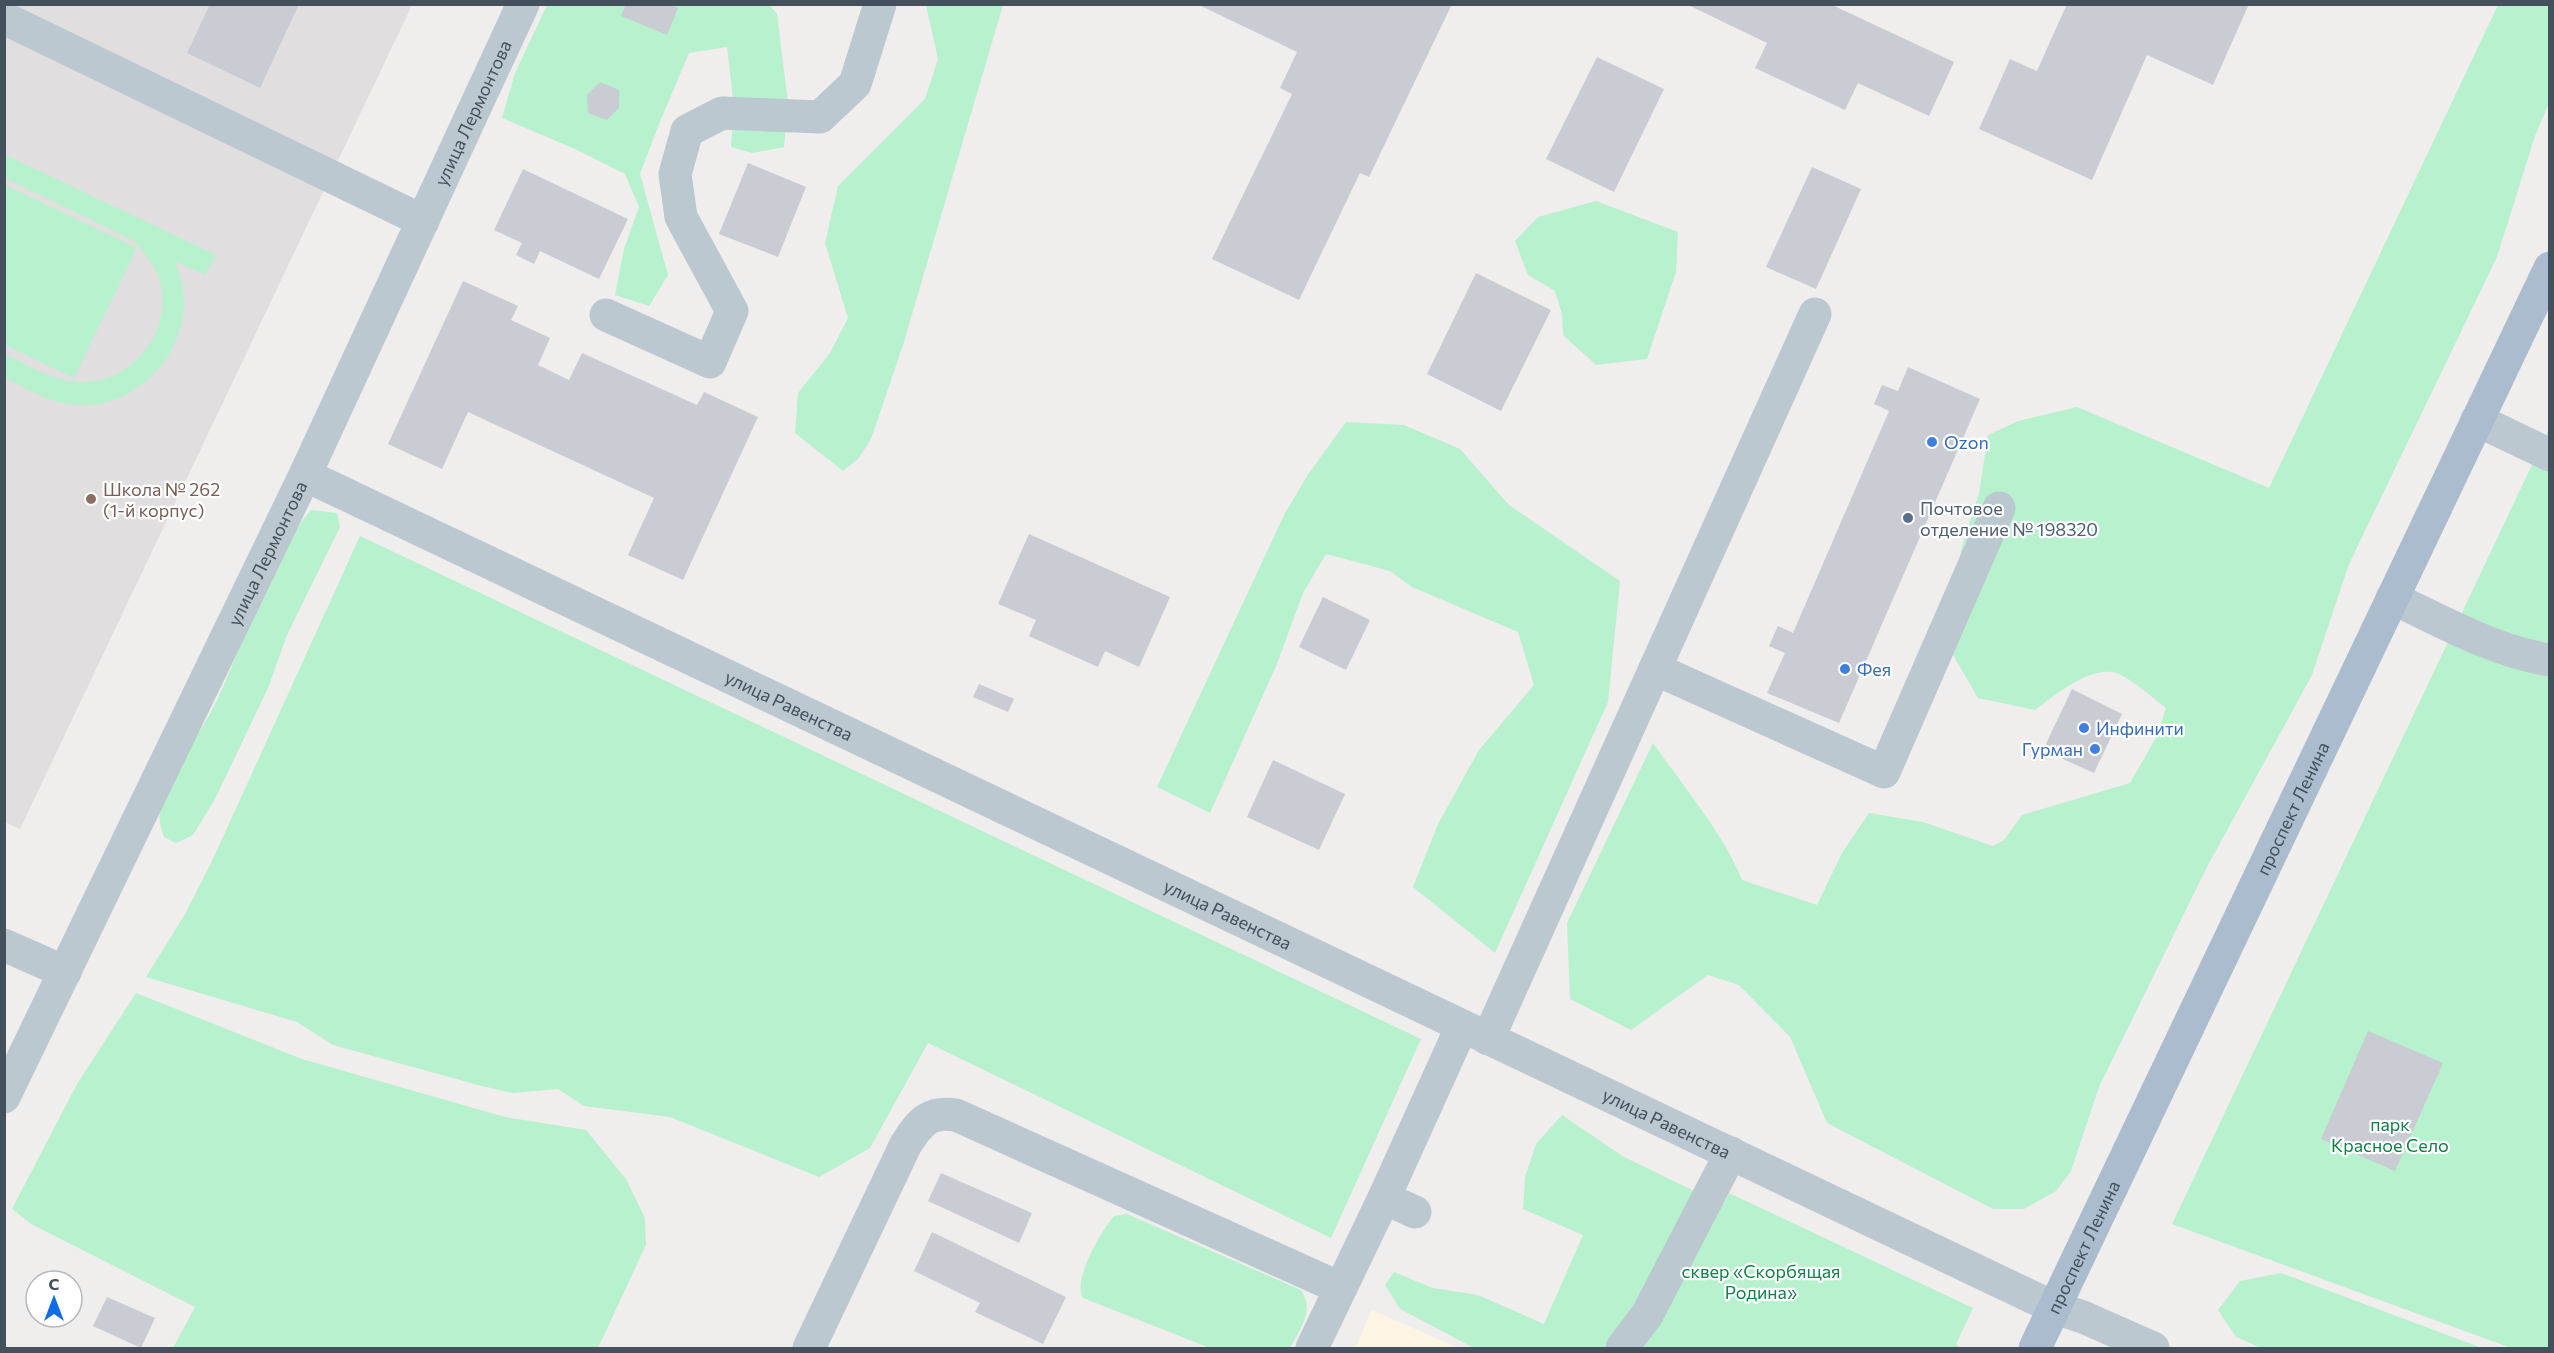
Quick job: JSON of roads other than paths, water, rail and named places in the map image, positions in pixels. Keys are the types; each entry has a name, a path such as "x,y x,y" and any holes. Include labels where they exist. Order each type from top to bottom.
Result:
{"main road":[{"name":"проспект Ленина","path":"2035,1348 2550,268"}],"street":[{"name":"улица Лермонтова","path":"4,1097 305,475 523,4"},
{"path":"606,315 710,362 732,311 681,217 675,174 687,131 722,113 820,117 855,84 880,4"},
{"path":"4,18 423,221"},
{"path":"1320,1346 1340,1288 1384,1198 1475,1032 1654,669 1815,314"},
{"path":"2477,420 2550,455"},
{"name":"улица Равенства","path":"305,475 2055,1308 2084,1317 2152,1348"},
{"path":"1654,669 1884,772 1999,508"},
{"path":"2392,598 2497,645 2550,660"},
{"path":"4,945 65,972"},
{"path":"809,1348 906,1144 915,1129 929,1117 941,1113 956,1115 1340,1288"},
{"path":"1622,1348 1647,1315 1731,1153"},
{"path":"1384,1198 1415,1212"}],"place":[{"name":"Ozon","path":"1932,442"},
{"name":"Школа № 262 (1-й корпус)","path":"91,499"},
{"name":"Почтовое отделение № 198320","path":"1908,518"},
{"name":"Фея","path":"1845,669"},
{"name":"Инфинити","path":"2084,728"},
{"name":"Гурман","path":"2095,749"}],"park label":[{"name":"парк Красное Село","path":"2390,1134"},
{"name":"сквер «Скорбящая Родина»","path":"1761,1281"}]}
